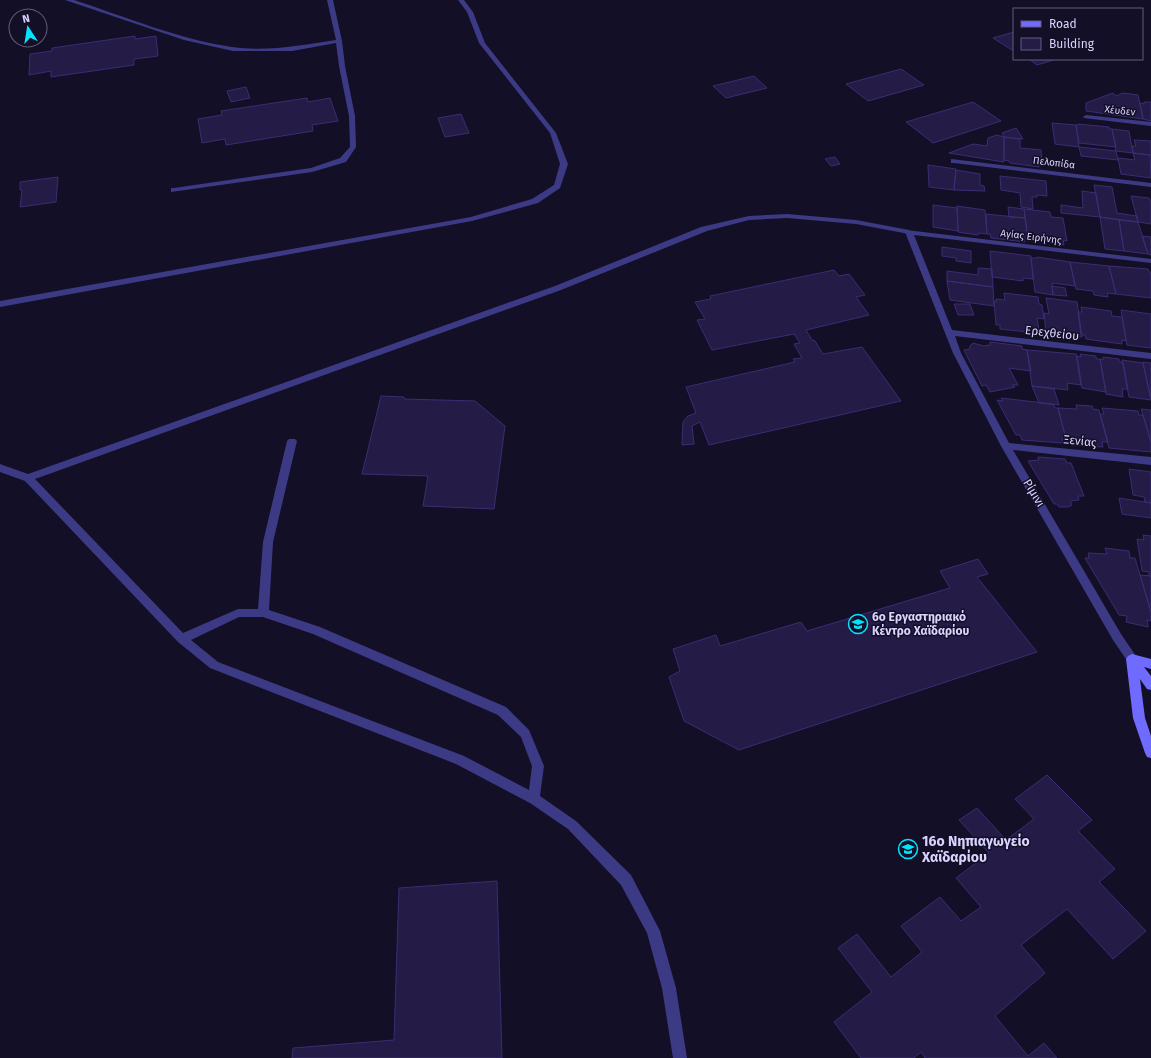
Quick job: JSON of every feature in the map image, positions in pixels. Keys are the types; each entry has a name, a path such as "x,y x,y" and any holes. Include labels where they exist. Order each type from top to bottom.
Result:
{"street":[{"path":"68,0 186,39 234,49 292,49 339,41"},
{"path":"174,190 312,170 344,160 353,146 352,116 342,66 339,41 330,0"},
{"path":"0,304 472,219 535,201 557,186 564,164 553,133 482,43 470,12 461,0"},
{"name":"Χέυδεν","path":"1086,117 1151,124"},
{"name":"Πελοπίδα","path":"954,161 1151,185"},
{"name":"Αγίας Ειρήνης","path":"28,478 558,288 704,229 749,218 787,216 856,222 910,232 1151,261"},
{"name":"Ρίμινι","path":"910,232 957,353 1006,446 1117,637 1132,659 1139,718 1151,753"},
{"name":"Ερεχθείου","path":"950,333 1151,356"},
{"path":"263,613 268,542 292,441"},
{"name":"Ξενίας","path":"1006,446 1151,461"},
{"path":"0,468 28,478 182,639 214,665 460,760 534,799 572,825 626,880 653,931 669,988 680,1058"},
{"path":"182,639 238,613 263,613 316,630 502,711 526,734 538,766 534,799"},
{"path":"1132,659 1151,664"},
{"path":"1132,659 1151,685"}],"building":[{"path":"1013,32 1013,50 1012,50 993,38"},
{"path":"135,36 135,39 156,36 158,56 134,59 134,65 51,77 51,71 29,75 30,54 52,51 52,48"},
{"path":"1030,60 1054,60 1037,65"},
{"path":"901,69 924,85 868,101 846,84"},
{"path":"754,76 767,88 726,98 713,86"},
{"path":"246,87 250,98 231,102 227,91"},
{"path":"1113,93 1116,96 1123,93 1138,95 1143,119 1086,111 1086,103"},
{"path":"307,98 308,102 330,98 338,121 312,125 313,131 226,145 225,139 202,143 198,119 222,115 221,111"},
{"path":"973,102 1001,121 933,143 906,122"},
{"path":"1144,102 1151,102 1151,121 1143,119 1140,103 1144,104"},
{"path":"461,114 469,133 445,137 438,118"},
{"path":"1052,123 1076,125 1079,147 1055,144"},
{"path":"1076,125 1109,127 1109,129 1112,129 1116,147 1079,143"},
{"path":"1016,128 1023,139 1004,137 1002,133"},
{"path":"1112,129 1129,131 1133,153 1116,151"},
{"path":"997,135 1004,137 1004,162 949,153 973,144 987,146 988,138"},
{"path":"1004,137 1020,139 1020,148 1041,150 1042,165 1039,165 1039,167 1010,163 1009,161 1004,160"},
{"path":"1134,140 1151,141 1151,155 1133,153 1132,146 1136,146"},
{"path":"1079,147 1116,151 1118,160 1081,156"},
{"path":"1133,153 1150,155 1151,178 1121,174 1118,158 1135,160"},
{"path":"835,157 840,164 831,166 825,159"},
{"path":"928,165 956,169 954,190 929,187"},
{"path":"956,170 980,174 980,185 984,186 985,191 954,190"},
{"path":"1000,176 1046,181 1047,196 1037,195 1037,197 1032,197 1033,209 1021,207 1020,193 1001,190"},
{"path":"58,177 56,202 20,207 22,190 20,190 20,182"},
{"path":"1094,185 1112,187 1117,213 1137,216 1138,222 1100,217"},
{"path":"1082,191 1096,193 1100,217 1061,213 1061,205 1083,208"},
{"path":"1131,196 1149,198 1151,202 1151,224 1138,222"},
{"path":"933,205 957,208 958,231 933,227"},
{"path":"957,206 985,210 987,234 978,233 978,235 958,232"},
{"path":"1008,207 1024,209 1025,218 1009,217"},
{"path":"1024,209 1050,212 1051,217 1063,218 1067,241 1063,240 1064,245 1051,243 1051,240 1043,239 1043,242 1028,240"},
{"path":"986,214 1025,218 1028,239 1024,239 1025,242 991,238 990,234 987,234"},
{"path":"1100,217 1119,220 1124,251 1105,249"},
{"path":"1119,220 1138,222 1148,254 1124,251"},
{"path":"1142,236 1151,237 1151,255 1148,254"},
{"path":"942,247 971,251 971,263 956,261 956,258 942,256"},
{"path":"990,251 1031,256 1033,279 1023,278 1023,281 992,277"},
{"path":"1037,257 1070,262 1075,286 1052,283 1053,295 1035,292 1031,258"},
{"path":"1070,262 1109,266 1116,294 1107,293 1108,297 1094,295 1093,291 1076,289"},
{"path":"1109,266 1148,269 1149,272 1151,272 1151,298 1116,294"},
{"path":"978,268 992,269 993,287 947,281 947,271 978,275"},
{"path":"834,270 839,276 849,274 865,295 856,297 869,315 806,330 823,354 862,347 901,401 709,445 700,422 692,426 694,444 682,445 683,422 688,416 696,413 686,387 795,362 793,359 802,358 794,344 800,343 794,334 712,350 697,320 705,319 695,302 711,299 710,296"},
{"path":"947,281 993,287 994,306 950,300"},
{"path":"1052,286 1065,288 1067,296 1053,295"},
{"path":"1004,293 1038,297 1039,304 1042,305 1044,319 1037,318 1039,330 1036,330 1037,333 1000,329 1000,325 996,325 994,301 996,302 996,299 1005,300"},
{"path":"1046,298 1077,302 1082,337 1046,332 1044,313 1049,314"},
{"path":"954,304 970,304 974,315 958,315"},
{"path":"1081,307 1111,311 1112,316 1122,317 1126,341 1122,340 1122,344 1086,339 1085,335 1081,335 1078,312 1082,312"},
{"path":"1121,310 1151,314 1151,348 1127,345"},
{"path":"990,342 1022,346 1022,349 1027,350 1031,371 1009,368 1018,385 1012,385 1015,387 990,392 986,385 982,386 964,350 970,349 970,346 973,343 984,346 990,345"},
{"path":"1027,350 1076,354 1081,385 1067,383 1068,390 1032,386"},
{"path":"1080,354 1096,356 1096,359 1100,359 1106,392 1082,388 1077,356 1081,357"},
{"path":"1103,357 1119,359 1119,362 1123,362 1128,389 1122,389 1123,397 1106,394 1100,359 1103,360"},
{"path":"1122,360 1143,363 1151,400 1129,397"},
{"path":"1143,363 1151,363 1151,399"},
{"path":"1032,386 1054,389 1059,405 1039,403"},
{"path":"381,396 404,397 404,399 475,401 505,426 494,509 423,506 428,476 362,474"},
{"path":"1001,398 1053,404 1055,408 1058,408 1066,439 1062,439 1063,443 1022,440 1020,435 1016,435 997,400 1003,401"},
{"path":"1076,405 1092,406 1093,409 1099,410 1108,442 1102,442 1103,447 1071,445 1069,439 1066,439 1058,408 1077,409"},
{"path":"1102,408 1138,411 1139,415 1143,415 1151,442 1151,452 1109,448 1100,414 1104,414"},
{"path":"1141,409 1151,410 1151,442 1143,415"},
{"path":"1038,457 1065,459 1067,463 1071,463 1084,496 1078,496 1079,500 1070,501 1072,505 1068,507 1059,507 1057,504 1054,504 1028,461 1039,460"},
{"path":"1129,469 1151,472 1151,503 1145,502 1144,497 1133,495"},
{"path":"1119,498 1151,503 1151,518 1122,514"},
{"path":"1143,535 1151,536 1151,576 1149,576 1149,572 1142,571 1137,539 1144,540"},
{"path":"1105,548 1129,551 1130,558 1135,558 1151,612 1151,621 1147,620 1148,627 1126,622 1127,616 1119,615 1085,558 1089,558 1088,553 1107,554"},
{"path":"978,559 988,574 977,577 1037,652 739,750 684,721 669,677 680,671 673,649 716,635 720,646 801,622 807,631 950,588 940,571"},
{"path":"1140,575 1151,576 1151,612"},
{"path":"1047,775 1092,820 1078,831 1115,869 1099,882 1146,931 1113,959 1067,909 1021,945 1045,973 995,1016 1028,1056 1044,1043 1057,1058 925,1058 921,1052 914,1058 861,1058 834,1022 872,992 838,948 857,934 891,977 922,952 901,926 940,897 961,921 981,907 956,878 989,853 959,820 977,808 1006,840 1034,819 1015,799"},
{"path":"497,881 502,1058 292,1058 293,1048 394,1040 399,888"}],"place":[{"name":"6ο Εργαστηριακό Κέντρο Χαϊδαρίου","path":"858,624"},
{"name":"16ο Νηπιαγωγείο Χαϊδαρίου","path":"908,849"}]}
